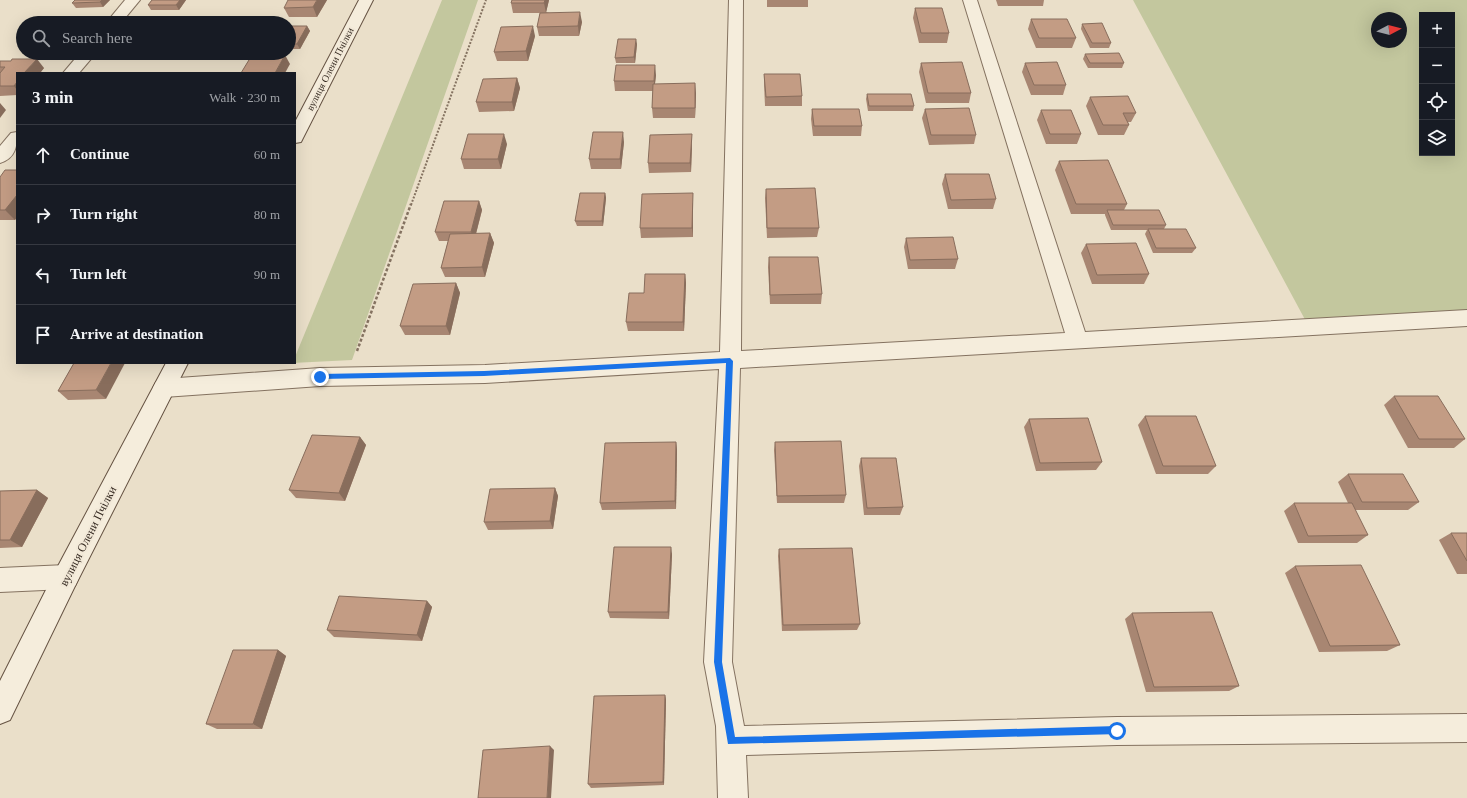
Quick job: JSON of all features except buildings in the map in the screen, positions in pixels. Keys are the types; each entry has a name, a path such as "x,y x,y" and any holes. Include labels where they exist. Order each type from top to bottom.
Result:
{"street":[{"path":"119,16 133,0"},
{"name":"вулиця Олени Пчілки","path":"296,136 366,0"},
{"path":"733,798 730,726 718,662 730,361 736,0"},
{"path":"970,0 1078,341"},
{"path":"72,72 82,60"},
{"path":"5,155 16,138"},
{"path":"164,388 348,376 484,374 730,361 1467,318"},
{"name":"вулиця Олени Пчілки","path":"0,710 66,576 176,364"},
{"path":"0,580 66,576"},
{"path":"731,741 1117,731 1467,728"}],"path":[{"path":"348,376 486,0"}],"green space":[{"path":"442,0 478,0 352,360 296,363 296,355"},
{"path":"1133,0 1467,0 1467,318 1309,327"}],"route":[{"path":"320,377 484,374 730,361 718,662 730,726 731,741 1117,731"}]}
